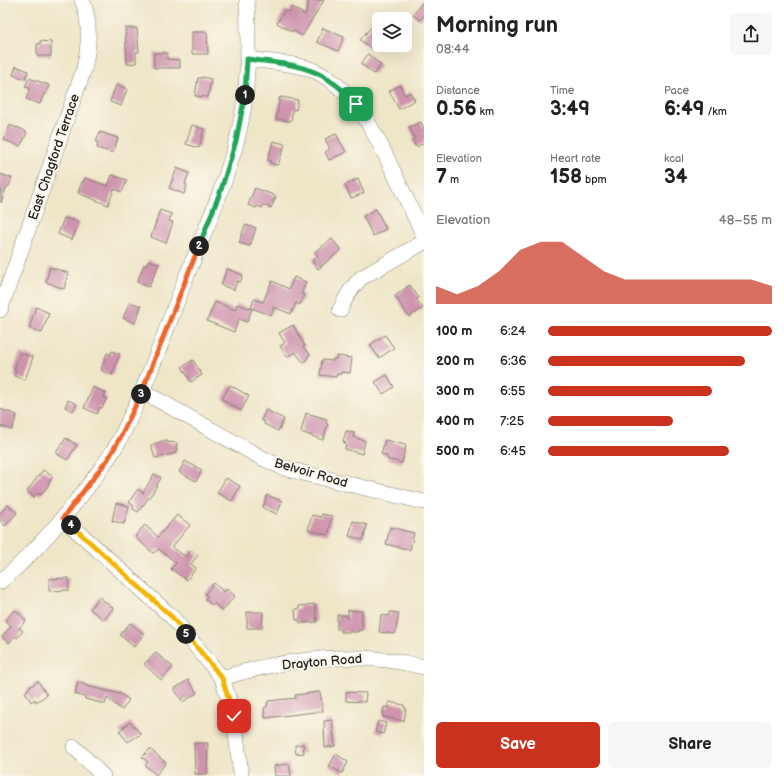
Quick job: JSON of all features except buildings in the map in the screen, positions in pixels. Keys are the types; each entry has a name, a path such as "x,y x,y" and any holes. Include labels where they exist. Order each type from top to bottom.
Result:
{"street":[{"name":"East Chagford Terrace","path":"0,310 84,69 87,55 88,37 87,23 82,0"},
{"path":"0,582 34,551 63,518 108,459 120,438 142,391 224,183 240,125 245,92 247,59 247,0"},
{"path":"247,59 294,65 310,69 334,83 346,93 356,104 370,126 424,236"},
{"path":"340,310 345,298 353,286 361,278 424,242"},
{"name":"Belvoir Road","path":"142,391 262,458 284,468 424,502"},
{"path":"63,518 172,617 222,678 234,716 241,776"},
{"name":"Drayton Road","path":"222,678 246,671 310,660 358,658 407,662 424,667"},
{"path":"74,747 103,776"}],"route":[{"path":"234,716 222,678 172,617 63,518 108,459 120,438 142,391 221,190 240,125 245,92 247,59 294,65 310,69 321,74 334,83 356,104"}]}
